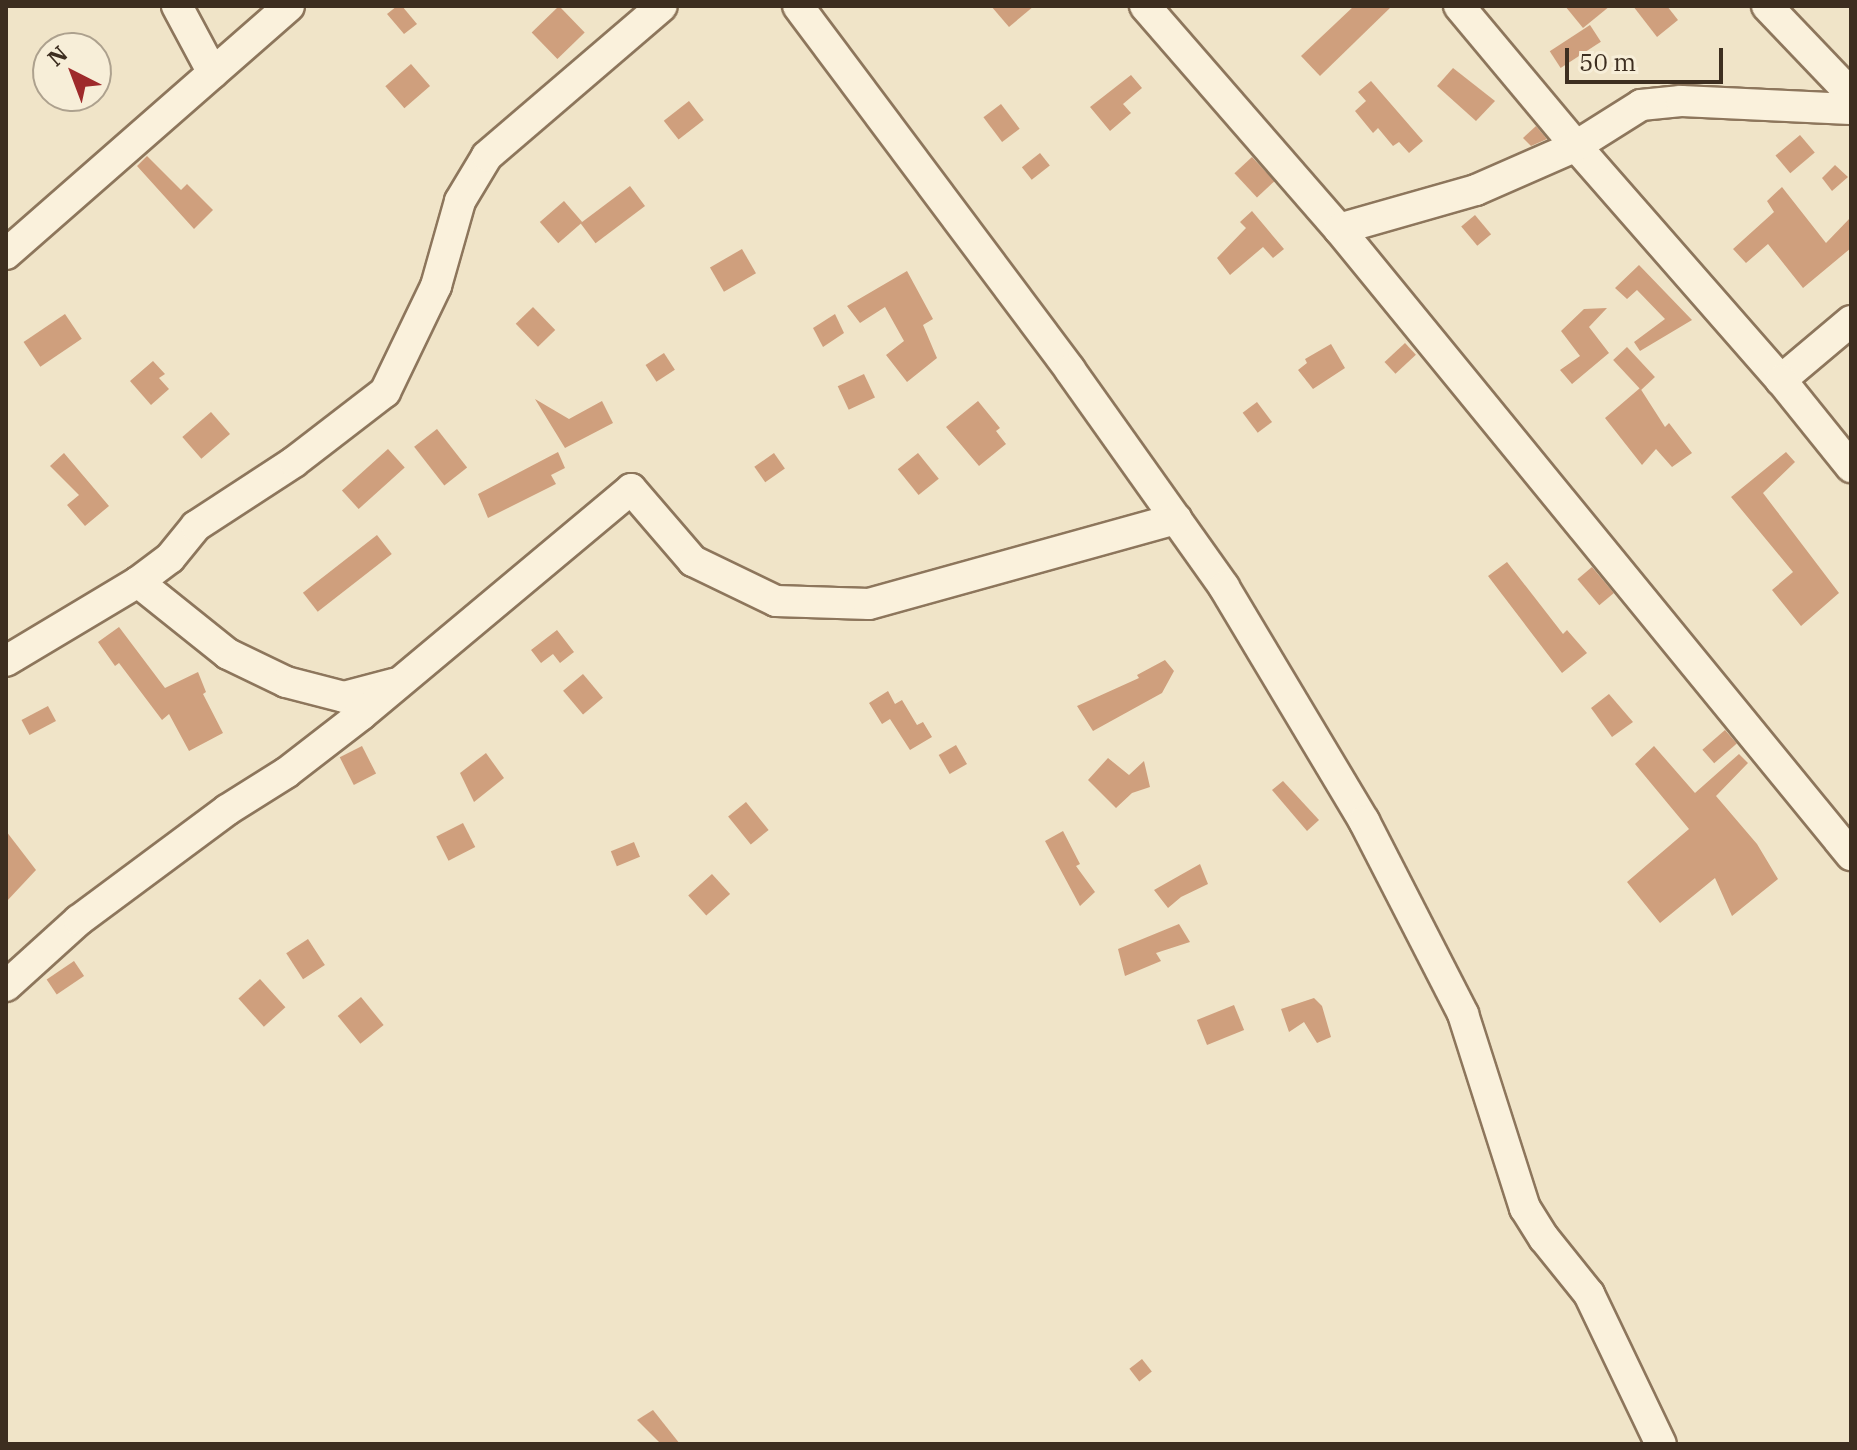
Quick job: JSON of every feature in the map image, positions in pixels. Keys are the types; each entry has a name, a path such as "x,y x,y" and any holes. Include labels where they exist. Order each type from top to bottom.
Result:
{"street":[{"path":"177,6 213,73"},
{"path":"12,241 289,6"},
{"path":"6,661 138,582 170,558 196,526 294,462 385,392 436,286 460,201 487,156 662,6"},
{"path":"798,6 1224,587 1364,821 1463,1014 1525,1208 1544,1238 1589,1294 1661,1444"},
{"path":"1145,6 1339,229 1851,855"},
{"path":"1459,6 1576,146 1781,380 1851,467"},
{"path":"1767,6 1851,94"},
{"path":"1339,229 1476,190 1576,146 1641,105 1681,101 1851,109"},
{"path":"1781,380 1851,321"},
{"path":"138,582 228,654 286,682 344,697 399,682 631,489 693,561 776,601 869,604 1176,519"},
{"path":"6,986 79,920 207,824 286,773 472,621"}],"building":[{"path":"402,6 417,24 404,34 387,14"},
{"path":"559,6 585,33 557,59 532,32"},
{"path":"991,6 1034,6 1009,27"},
{"path":"1354,6 1392,6 1320,76 1301,56"},
{"path":"1565,6 1610,6 1583,28"},
{"path":"1633,6 1667,6 1678,20 1657,37"},
{"path":"1590,25 1601,42 1561,68 1550,51"},
{"path":"411,64 430,86 404,108 385,86"},
{"path":"1453,68 1495,101 1476,121 1437,86"},
{"path":"1131,75 1142,88 1123,104 1131,113 1110,131 1090,107"},
{"path":"1371,81 1423,141 1409,153 1399,142 1393,146 1378,128 1373,133 1355,111 1366,101 1358,92"},
{"path":"689,101 704,120 679,140 664,121"},
{"path":"1001,104 1020,129 1002,142 983,117"},
{"path":"1536,126 1547,139 1531,146 1523,138"},
{"path":"1800,135 1815,153 1790,173 1775,156"},
{"path":"1040,153 1050,166 1032,180 1022,167"},
{"path":"147,156 181,190 187,184 213,210 194,229 137,166"},
{"path":"1252,157 1275,181 1257,198 1234,173"},
{"path":"1835,165 1848,177 1832,191 1822,178"},
{"path":"630,186 645,206 596,243 580,223"},
{"path":"1782,187 1826,243 1851,217 1851,248 1803,288 1768,244 1746,263 1733,249 1774,212 1767,201"},
{"path":"564,201 582,222 558,243 540,222"},
{"path":"1252,211 1284,249 1273,258 1263,247 1230,275 1217,258 1246,228 1240,222"},
{"path":"1475,215 1491,234 1477,246 1461,227"},
{"path":"742,249 756,273 724,292 710,268"},
{"path":"1639,265 1692,320 1640,351 1634,342 1665,319 1637,290 1627,299 1615,288"},
{"path":"907,271 933,319 923,325 937,358 907,382 886,355 904,341 885,307 860,323 847,306"},
{"path":"533,307 555,330 538,347 516,324"},
{"path":"1607,308 1589,327 1609,353 1572,384 1560,370 1580,356 1561,331 1584,309"},
{"path":"65,314 82,339 40,367 24,342"},
{"path":"835,314 844,333 823,347 813,328"},
{"path":"1405,343 1416,355 1395,374 1385,362"},
{"path":"1331,344 1345,368 1313,389 1298,370 1307,363 1305,359"},
{"path":"1627,347 1655,377 1641,390 1613,360"},
{"path":"664,353 675,370 656,382 646,365"},
{"path":"153,361 165,374 159,378 169,389 151,405 130,381"},
{"path":"864,374 875,398 849,410 838,386"},
{"path":"1640,388 1665,427 1669,423 1692,453 1672,467 1656,449 1642,465 1605,418"},
{"path":"535,399 569,419 602,401 613,423 565,448"},
{"path":"978,401 1000,428 996,431 1006,444 979,466 946,427"},
{"path":"1257,402 1272,422 1258,433 1243,413"},
{"path":"211,412 230,434 201,459 182,437"},
{"path":"437,429 467,468 444,485 414,447"},
{"path":"388,449 405,468 359,509 342,490"},
{"path":"558,452 565,468 551,475 556,484 488,518 478,494"},
{"path":"1786,452 1795,462 1763,493 1839,593 1801,626 1772,590 1793,572 1731,497"},
{"path":"64,453 109,506 85,526 67,505 79,495 50,466"},
{"path":"774,453 785,469 765,482 754,467"},
{"path":"918,453 939,479 919,495 898,469"},
{"path":"377,535 392,554 318,612 303,593"},
{"path":"1507,562 1563,634 1567,630 1587,653 1562,673 1488,576"},
{"path":"1592,567 1614,593 1599,605 1577,579"},
{"path":"119,627 165,688 198,672 206,692 203,694 223,733 189,751 169,714 162,720 119,663 115,666 98,642"},
{"path":"557,630 574,652 560,663 553,654 541,663 531,650"},
{"path":"1165,660 1174,671 1162,693 1093,731 1077,706 1139,678 1137,675"},
{"path":"583,674 603,698 583,714 563,691"},
{"path":"888,691 895,704 902,700 917,725 923,722 932,737 910,750 890,719 882,724 869,703"},
{"path":"1609,694 1633,722 1612,737 1591,708"},
{"path":"48,706 56,721 29,735 22,720"},
{"path":"1725,730 1737,744 1714,763 1702,750"},
{"path":"956,745 967,764 950,774 939,755"},
{"path":"362,746 376,774 354,785 340,757"},
{"path":"1654,746 1695,793 1739,754 1748,763 1716,796 1757,844 1778,879 1732,916 1715,878 1660,923 1627,882 1689,829 1635,764"},
{"path":"486,753 504,778 474,802 460,773"},
{"path":"1108,758 1129,775 1144,761 1150,787 1132,793 1116,808 1088,780"},
{"path":"1283,781 1319,820 1307,831 1272,790"},
{"path":"746,802 769,830 751,844 728,816"},
{"path":"463,823 475,847 449,861 436,837"},
{"path":"6,831 36,870 6,902"},
{"path":"1063,831 1080,864 1076,866 1095,892 1080,906 1045,841"},
{"path":"634,842 640,857 617,866 611,851"},
{"path":"1200,864 1208,884 1181,897 1168,908 1154,890"},
{"path":"712,874 730,894 706,915 688,895"},
{"path":"1179,924 1190,942 1156,953 1161,961 1125,976 1118,949"},
{"path":"308,939 325,965 303,979 286,953"},
{"path":"74,961 84,976 57,994 47,979"},
{"path":"260,979 285,1007 264,1027 238,998"},
{"path":"361,997 384,1025 360,1044 338,1016"},
{"path":"1314,998 1322,1006 1331,1037 1317,1043 1304,1022 1289,1032 1281,1009"},
{"path":"1234,1005 1244,1030 1207,1045 1197,1020"},
{"path":"1142,1359 1152,1372 1139,1381 1129,1369"},
{"path":"653,1410 680,1444 661,1444 637,1420"}]}
